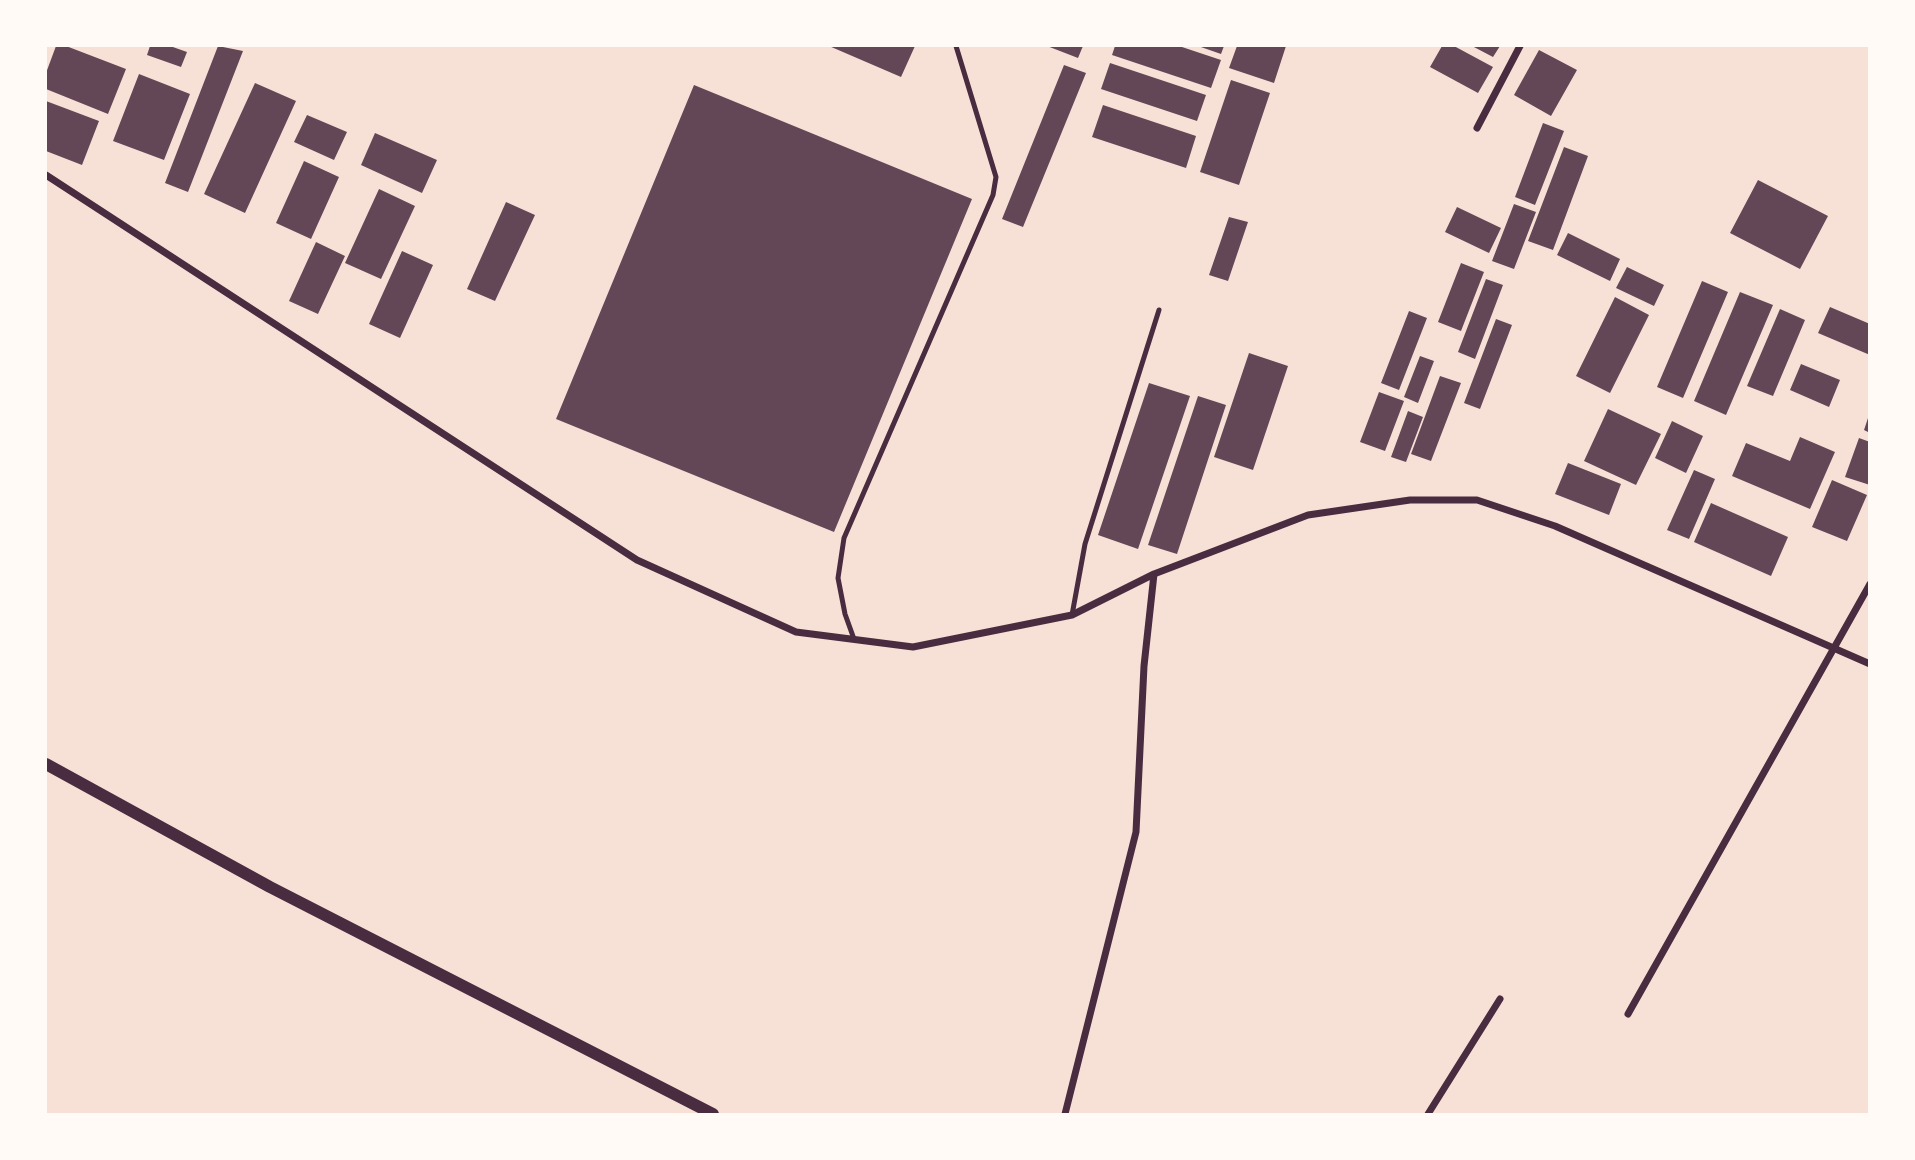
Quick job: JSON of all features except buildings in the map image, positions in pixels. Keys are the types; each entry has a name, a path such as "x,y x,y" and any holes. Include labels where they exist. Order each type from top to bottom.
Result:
{"street":[{"path":"1477,128 1520,46"},
{"path":"46,175 637,560 796,632 914,647 1072,615 1154,574 1308,515 1410,500 1477,500 1555,526 1870,664"},
{"path":"1065,1115 1136,832 1144,666 1154,574"},
{"path":"1628,1014 1870,584"},
{"path":"46,764 270,887 713,1115"},
{"path":"1428,1115 1500,999"}],"lane":[{"path":"854,639 845,614 838,578 845,538 993,195 996,177 956,46"},
{"path":"1072,615 1085,544 1159,310"}]}
